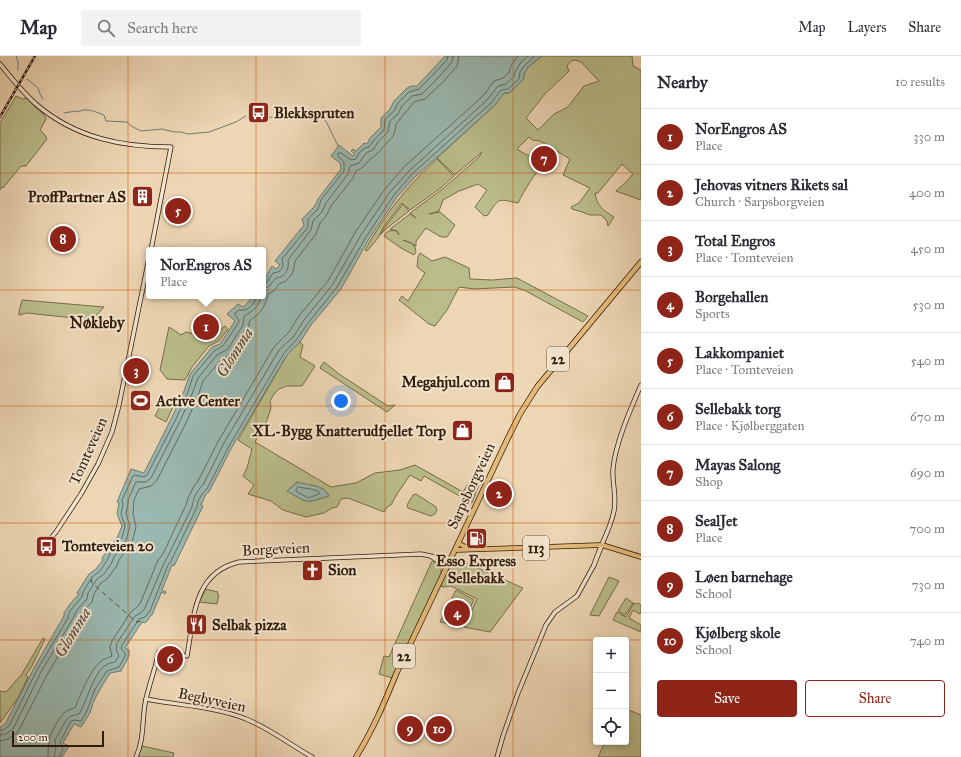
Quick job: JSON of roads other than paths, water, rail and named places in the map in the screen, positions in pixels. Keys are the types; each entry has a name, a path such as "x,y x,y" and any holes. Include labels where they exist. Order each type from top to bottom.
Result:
{"highway":[{"name":"Sarpsborgveien","path":"358,757 515,423 530,396 550,369 641,262"}],"main road":[{"name":"113","path":"458,543 470,549"},
{"name":"113","path":"455,550 602,545 641,557"}],"street":[{"path":"0,64 16,85 37,105 61,122 93,137 130,146 171,148 152,247"},
{"name":"Tomteveien","path":"41,545 51,538 56,532 80,497 98,464 112,432 119,405 146,273"},
{"path":"497,757 514,704 546,625 555,612 577,596 594,565 599,549 610,525 614,511 615,499 613,471 615,459 628,418 641,385"},
{"name":"Borgeveien","path":"146,699 159,652 187,656 198,596 213,576 228,566 239,562 421,554 429,555 448,565"},
{"path":"136,757 142,742 146,699"},
{"name":"Begbyveien","path":"146,699 229,713 245,718 260,725 312,757"}],"water":[{"name":"Glomma","path":"445,56 542,56 528,67 524,74 523,80 509,93 504,93 494,106 415,177 397,197 369,239 341,289 311,325 300,342 287,355 232,447 209,492 200,504 203,506 174,566 172,565 162,590 166,592 165,594 161,592 152,615 145,623 142,622 125,648 129,650 129,656 121,671 110,673 93,703 90,713 81,727 74,724 63,743 69,746 62,757 0,757 0,727 5,724 34,668 64,616 64,613 79,594 77,593 89,574 96,569 103,560 102,558 118,536 122,526 117,514 119,503 117,502 131,469 144,473 172,417 190,374 212,347 220,344 235,321 227,314 238,304 243,307 251,299 266,299 266,277 272,266 276,269 280,265 275,261 304,225 302,219 314,207 318,199 341,169 340,163 331,156 339,145 353,156 355,154 351,151 353,149 356,151 364,143 366,144 381,127 381,118 390,109 394,101 407,88 417,86"},
{"path":"298,482 320,487 327,492 329,496 307,501 287,491"}],"waterway":[{"path":"16,56 18,70"},
{"path":"27,79 38,88 43,99"},
{"path":"64,113 91,110 104,115 106,121 127,122 131,126 141,131 162,129 188,134 209,132 236,122 246,116"},
{"path":"265,117 304,119 318,116 326,121 338,146"}],"railway":[{"path":"0,117 35,56"}],"place":[{"name":"Blekkspruten","path":"259,113"},
{"name":"Mayas Salong","path":"544,159"},
{"name":"ProffPartner AS","path":"142,197"},
{"name":"Lakkompaniet","path":"178,211"},
{"name":"SealJet","path":"63,239"},
{"name":"NorEngros AS","path":"206,327"},
{"name":"Total Engros","path":"136,371"},
{"name":"Megahjul.com","path":"505,382"},
{"name":"Active Center","path":"141,401"},
{"name":"XL-Bygg Knatterudfjellet Torp","path":"462,431"},
{"name":"Jehovas vitners Rikets sal","path":"499,494"},
{"name":"Esso Express Sellebakk","path":"476,538"},
{"name":"Tomteveien 20","path":"46,546"},
{"name":"Sion","path":"313,570"},
{"name":"Borgehallen","path":"457,613"},
{"name":"Selbak pizza","path":"196,625"},
{"name":"Sellebakk torg","path":"170,659"},
{"name":"Løen barnehage","path":"410,729"},
{"name":"Kjølberg skole","path":"439,729"}],"district":[{"name":"Nøkleby","path":"97,322"}]}
